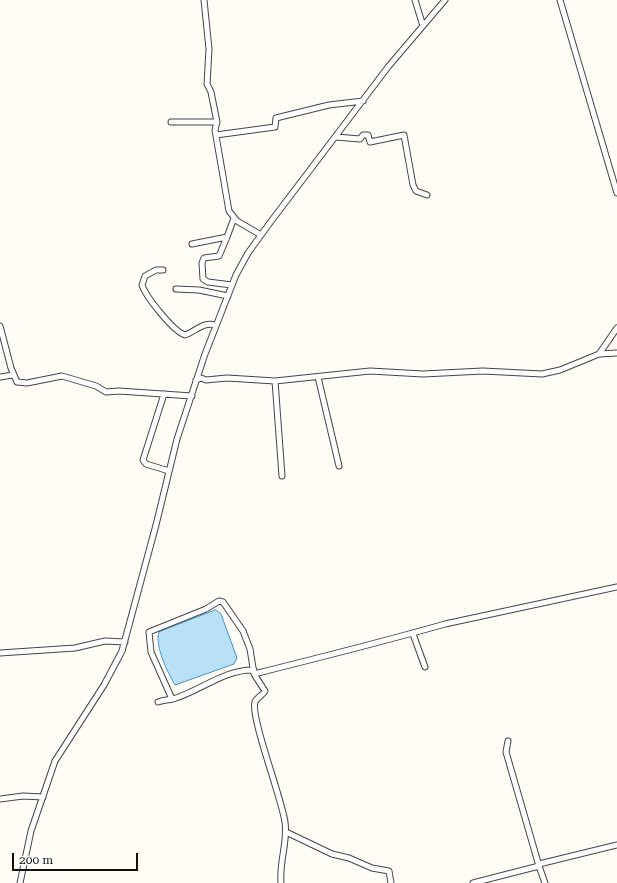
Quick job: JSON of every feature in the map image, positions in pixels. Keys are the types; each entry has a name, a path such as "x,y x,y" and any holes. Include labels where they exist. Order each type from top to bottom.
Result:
{"street":[{"path":"204,0 209,49 207,84 211,92 217,122 216,135 228,206 234,218 261,235"},
{"path":"415,0 423,26"},
{"path":"20,883 31,830 58,756 104,685 119,658 125,642 177,438 216,325 243,261 363,101 445,0"},
{"path":"560,0 616,189"},
{"path":"216,135 275,127 275,118 329,104 363,101"},
{"path":"171,122 217,122"},
{"path":"336,137 360,139 366,134 372,142 404,135 413,185 416,191 427,195"},
{"path":"232,285 205,281 203,277 204,258 219,256 234,218"},
{"path":"192,244 227,237"},
{"path":"163,270 156,270 145,276 142,285 148,298 172,326 185,335 200,327 212,324 216,325"},
{"path":"176,290 199,290 228,296"},
{"path":"0,326 13,375 17,382 22,383 62,376 96,386 106,392 192,396"},
{"path":"599,354 617,328"},
{"path":"196,380 201,378 206,380 228,378 275,381 370,371 432,374 483,371 528,375 547,374 599,354 617,353"},
{"path":"0,377 13,375"},
{"path":"318,377 338,466"},
{"path":"275,381 282,476"},
{"path":"164,394 143,460 146,464 169,471"},
{"path":"158,702 172,699 245,669 254,672 382,640 413,634 445,624 617,587"},
{"path":"172,699 151,652 149,632 206,609 219,602 223,602 247,639 254,672 265,691 256,702 255,706 260,735 283,811 286,832 282,858 281,883"},
{"path":"413,634 425,667"},
{"path":"0,653 74,648 105,641 125,642"},
{"path":"508,741 506,752 520,805 545,883"},
{"path":"0,799 23,796 43,797"},
{"path":"286,832 332,854 349,858 372,868 390,871 391,883"},
{"path":"473,883 617,845"}],"water":[{"path":"216,610 221,614 237,658 234,664 175,685 160,651 158,644 159,632"}]}
